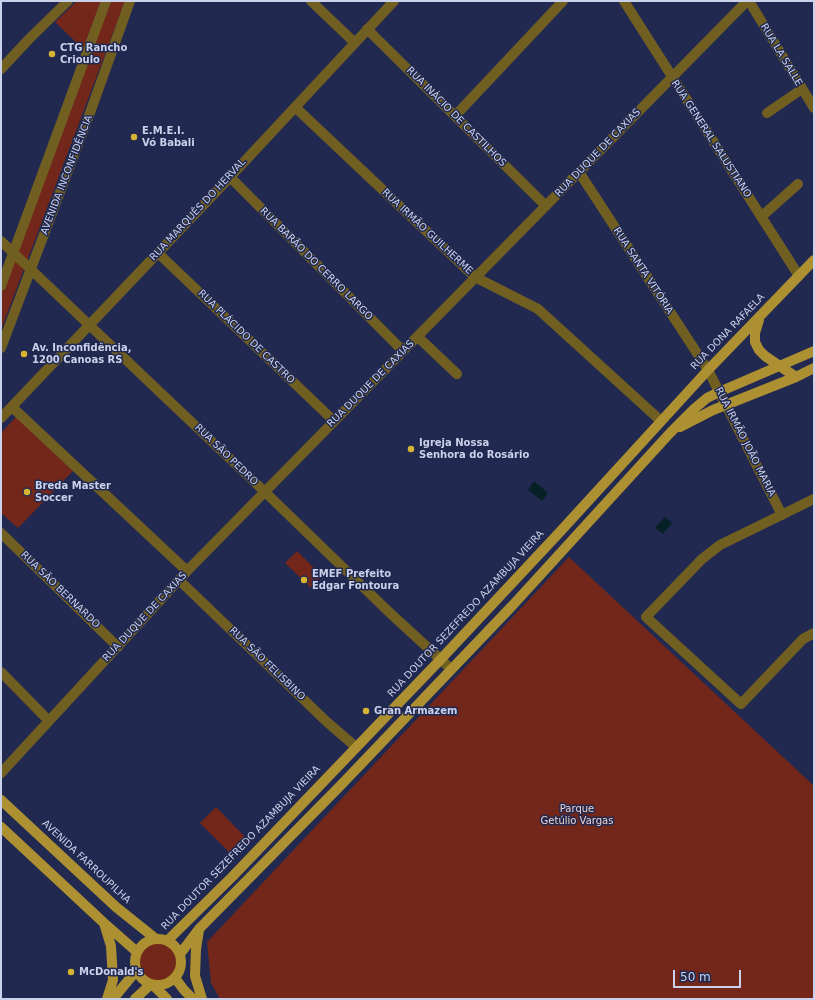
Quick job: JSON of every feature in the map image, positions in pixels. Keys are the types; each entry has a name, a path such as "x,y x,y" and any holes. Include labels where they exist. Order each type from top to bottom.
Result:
{"main road":[{"name":"RUA DONA RAFAELA","path":"661,421 814,260"},
{"path":"761,316 756,324 754,333 759,350 765,356 796,377"},
{"path":"180,954 199,929 341,785 564,550 670,433 707,398 814,351"},
{"path":"670,433 725,404 796,377 814,368"},
{"name":"RUA DOUTOR SEZEFREDO AZAMBUJA VIEIRA","path":"167,941 232,877 441,659 661,421"},
{"name":"AVENIDA FARROUPILHA","path":"1,800 116,907 156,939"},
{"path":"1,826 137,952"},
{"path":"104,923 111,946 113,980 107,999"},
{"path":"199,929 196,949 195,976 202,999"},
{"path":"135,999 152,984 164,985 175,978 181,967 180,954 175,946 167,941 156,939 148,941 137,952 135,958 136,971 142,979 152,984 167,999"},
{"path":"113,999 136,971"},
{"path":"175,978 193,999"}],"street":[{"path":"1,69 68,1"},
{"path":"1,286 106,1"},
{"name":"AVENIDA INCONFIDÊNCIA","path":"1,348 91,110 130,1"},
{"path":"311,1 355,42"},
{"name":"RUA MARQUÊS DO HERVAL","path":"2,417 230,177 394,1"},
{"path":"455,116 563,1"},
{"name":"RUA GENERAL SALUSTIANO","path":"624,1 799,276"},
{"name":"RUA DUQUE DE CAXIAS","path":"1,774 187,571 418,337 578,172 748,1"},
{"name":"RUA LA SALLE","path":"748,1 814,108"},
{"name":"RUA INÁCIO DE CASTILHOS","path":"367,29 546,206"},
{"path":"767,113 802,89"},
{"name":"RUA IRMÃO GUILHERME","path":"295,107 475,278 538,309 661,421"},
{"name":"RUA SANTA VITÓRIA","path":"578,172 708,370"},
{"name":"RUA BARÃO DO CERRO LARGO","path":"230,177 403,351"},
{"path":"761,218 798,184"},
{"name":"RUA SÃO PEDRO","path":"1,241 390,613 451,669"},
{"name":"RUA PLÁCIDO DE CASTRO","path":"158,253 334,421"},
{"path":"418,337 457,374"},
{"name":"RUA IRMÃO JOÃO MARIA","path":"708,370 782,515"},
{"path":"12,407 187,571"},
{"path":"814,499 720,545 702,559 646,617 741,704 803,639 814,633"},
{"name":"RUA SÃO BERNARDO","path":"1,533 118,647"},
{"name":"RUA SÃO FELISBINO","path":"179,580 322,717 356,747"},
{"path":"1,672 49,721"}],"green space":[{"path":"77,1 101,1 83,49 55,22"},
{"path":"110,1 125,1 1,330 1,294 40,193"},
{"name":"Breda Master Soccer","path":"16,417 73,471 18,528 1,513 1,433"},
{"path":"297,551 322,576 311,588 285,563"},
{"name":"Parque Getúlio Vargas","path":"569,557 814,786 814,999 220,999 211,983 207,942"},
{"path":"216,807 248,840 232,855 200,823"},
{"path":"158,942 166,944 172,948 176,954 178,962 176,970 172,976 166,980 158,982 150,980 144,976 140,970 138,962 140,954 144,948 150,944"}],"shaded area":[{"path":"534,481 548,493 542,501 528,490"},
{"path":"665,517 672,523 663,534 655,528"}],"place":[{"name":"CTG Rancho Crioulo","path":"52,54"},
{"name":"E.M.E.I. Vó Babali","path":"134,137"},
{"name":"Av. Inconfidência, 1200 Canoas RS","path":"24,354"},
{"name":"Igreja Nossa Senhora do Rosário","path":"411,449"},
{"name":"Breda Master Soccer","path":"27,492"},
{"name":"EMEF Prefeito Edgar Fontoura","path":"304,580"},
{"name":"Gran Armazem","path":"366,711"},
{"name":"McDonald's","path":"71,972"}]}
